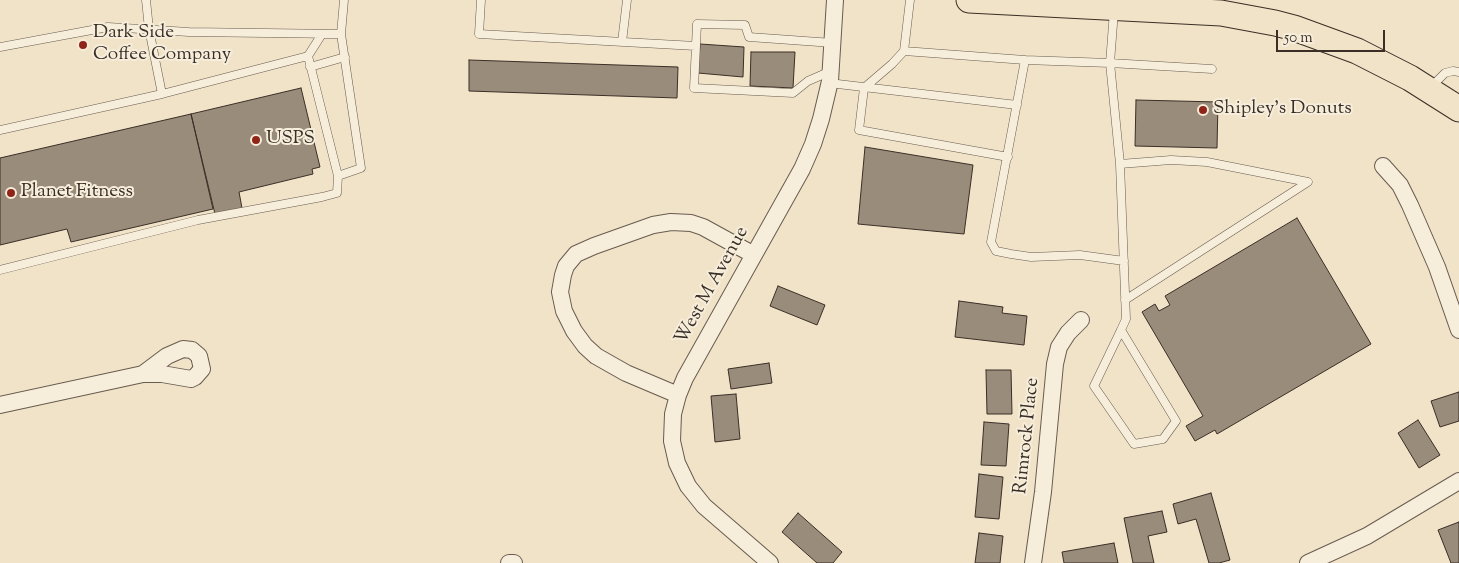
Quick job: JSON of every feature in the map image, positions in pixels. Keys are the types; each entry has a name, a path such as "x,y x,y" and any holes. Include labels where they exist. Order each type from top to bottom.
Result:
{"main road":[{"path":"969,0 1221,10 1285,26 1329,40 1373,59 1429,89 1459,109"}],"street":[{"name":"West M Avenue","path":"770,563 704,506 688,486 677,463 672,441 673,414 685,378 802,168 813,144 821,119 830,77 835,0"},
{"path":"1383,166 1400,185 1410,205 1437,267 1459,330"},
{"path":"678,395 626,373 596,356 585,346 574,331 564,311 560,292 566,266 576,254 594,246 671,222 691,223 703,227 754,255"},
{"name":"Rimrock Place","path":"1033,563 1043,492 1055,364 1059,347 1068,333 1081,320"},
{"path":"0,405 143,374"},
{"path":"1308,563 1325,560 1459,481"},
{"path":"509,563 514,563"}],"lane":[{"path":"146,0 149,29 162,94"},
{"path":"338,176 361,168 341,34 344,0"},
{"path":"480,0 479,34 696,46"},
{"path":"622,42 626,0"},
{"path":"910,0 904,51 864,88 859,130 1008,158"},
{"path":"1099,4 1110,63 1120,164 1126,318 1094,386 1134,444 1163,439 1176,421 1121,330"},
{"path":"833,42 749,37 745,25 697,24 694,88 793,93 808,81 830,77 864,88 1018,105"},
{"path":"0,47 108,27 189,32 341,34"},
{"path":"0,270 198,220 337,193 338,176 308,56 322,34"},
{"path":"904,51 1025,60 1212,69"},
{"path":"0,130 162,94 308,56"},
{"path":"310,67 345,57"},
{"path":"1025,60 992,242 996,251 1031,257 1080,255 1124,261"},
{"path":"1429,89 1445,73 1459,72"},
{"path":"1120,164 1171,160 1207,162 1308,182 1126,300"}],"building":[{"path":"700,44 744,47 743,77 698,73"},
{"path":"751,52 795,52 793,88 750,86"},
{"path":"469,60 678,67 677,98 469,91"},
{"name":"USPS","path":"301,88 320,167 312,169 313,174 239,192 242,208 215,214 191,114"},
{"path":"1136,100 1218,102 1217,148 1135,146"},
{"path":"191,114 213,209 71,242 67,229 0,245 0,158"},
{"path":"865,147 973,165 964,234 858,224"},
{"path":"1297,218 1371,344 1217,434 1215,430 1195,441 1186,426 1203,416 1142,312 1155,304 1159,311 1170,305 1165,296"},
{"path":"778,286 825,305 817,325 770,306"},
{"path":"959,301 1003,307 1002,313 1027,316 1024,345 955,337"},
{"path":"769,363 772,383 731,389 728,369"},
{"path":"986,370 1011,370 1012,414 987,414"},
{"path":"1459,392 1459,421 1440,427 1431,401"},
{"path":"736,394 740,439 715,442 711,396"},
{"path":"1418,420 1440,455 1419,468 1398,433"},
{"path":"984,422 1009,424 1006,466 981,465"},
{"path":"979,474 1003,477 999,519 975,517"},
{"path":"1211,493 1230,560 1219,563 1209,563 1196,519 1178,524 1173,504"},
{"path":"1162,511 1167,532 1148,536 1154,563 1133,563 1124,518"},
{"path":"798,513 842,552 833,563 817,563 782,532"},
{"path":"1459,522 1459,563 1451,563 1438,530"},
{"path":"979,533 1003,536 1000,563 975,563"},
{"path":"1114,543 1118,563 1064,563 1062,552"}],"place":[{"name":"Dark Side Coffee Company","path":"83,45"},
{"name":"Shipley's Donuts","path":"1203,110"},
{"name":"USPS","path":"256,140"},
{"name":"Planet Fitness","path":"11,193"}]}
